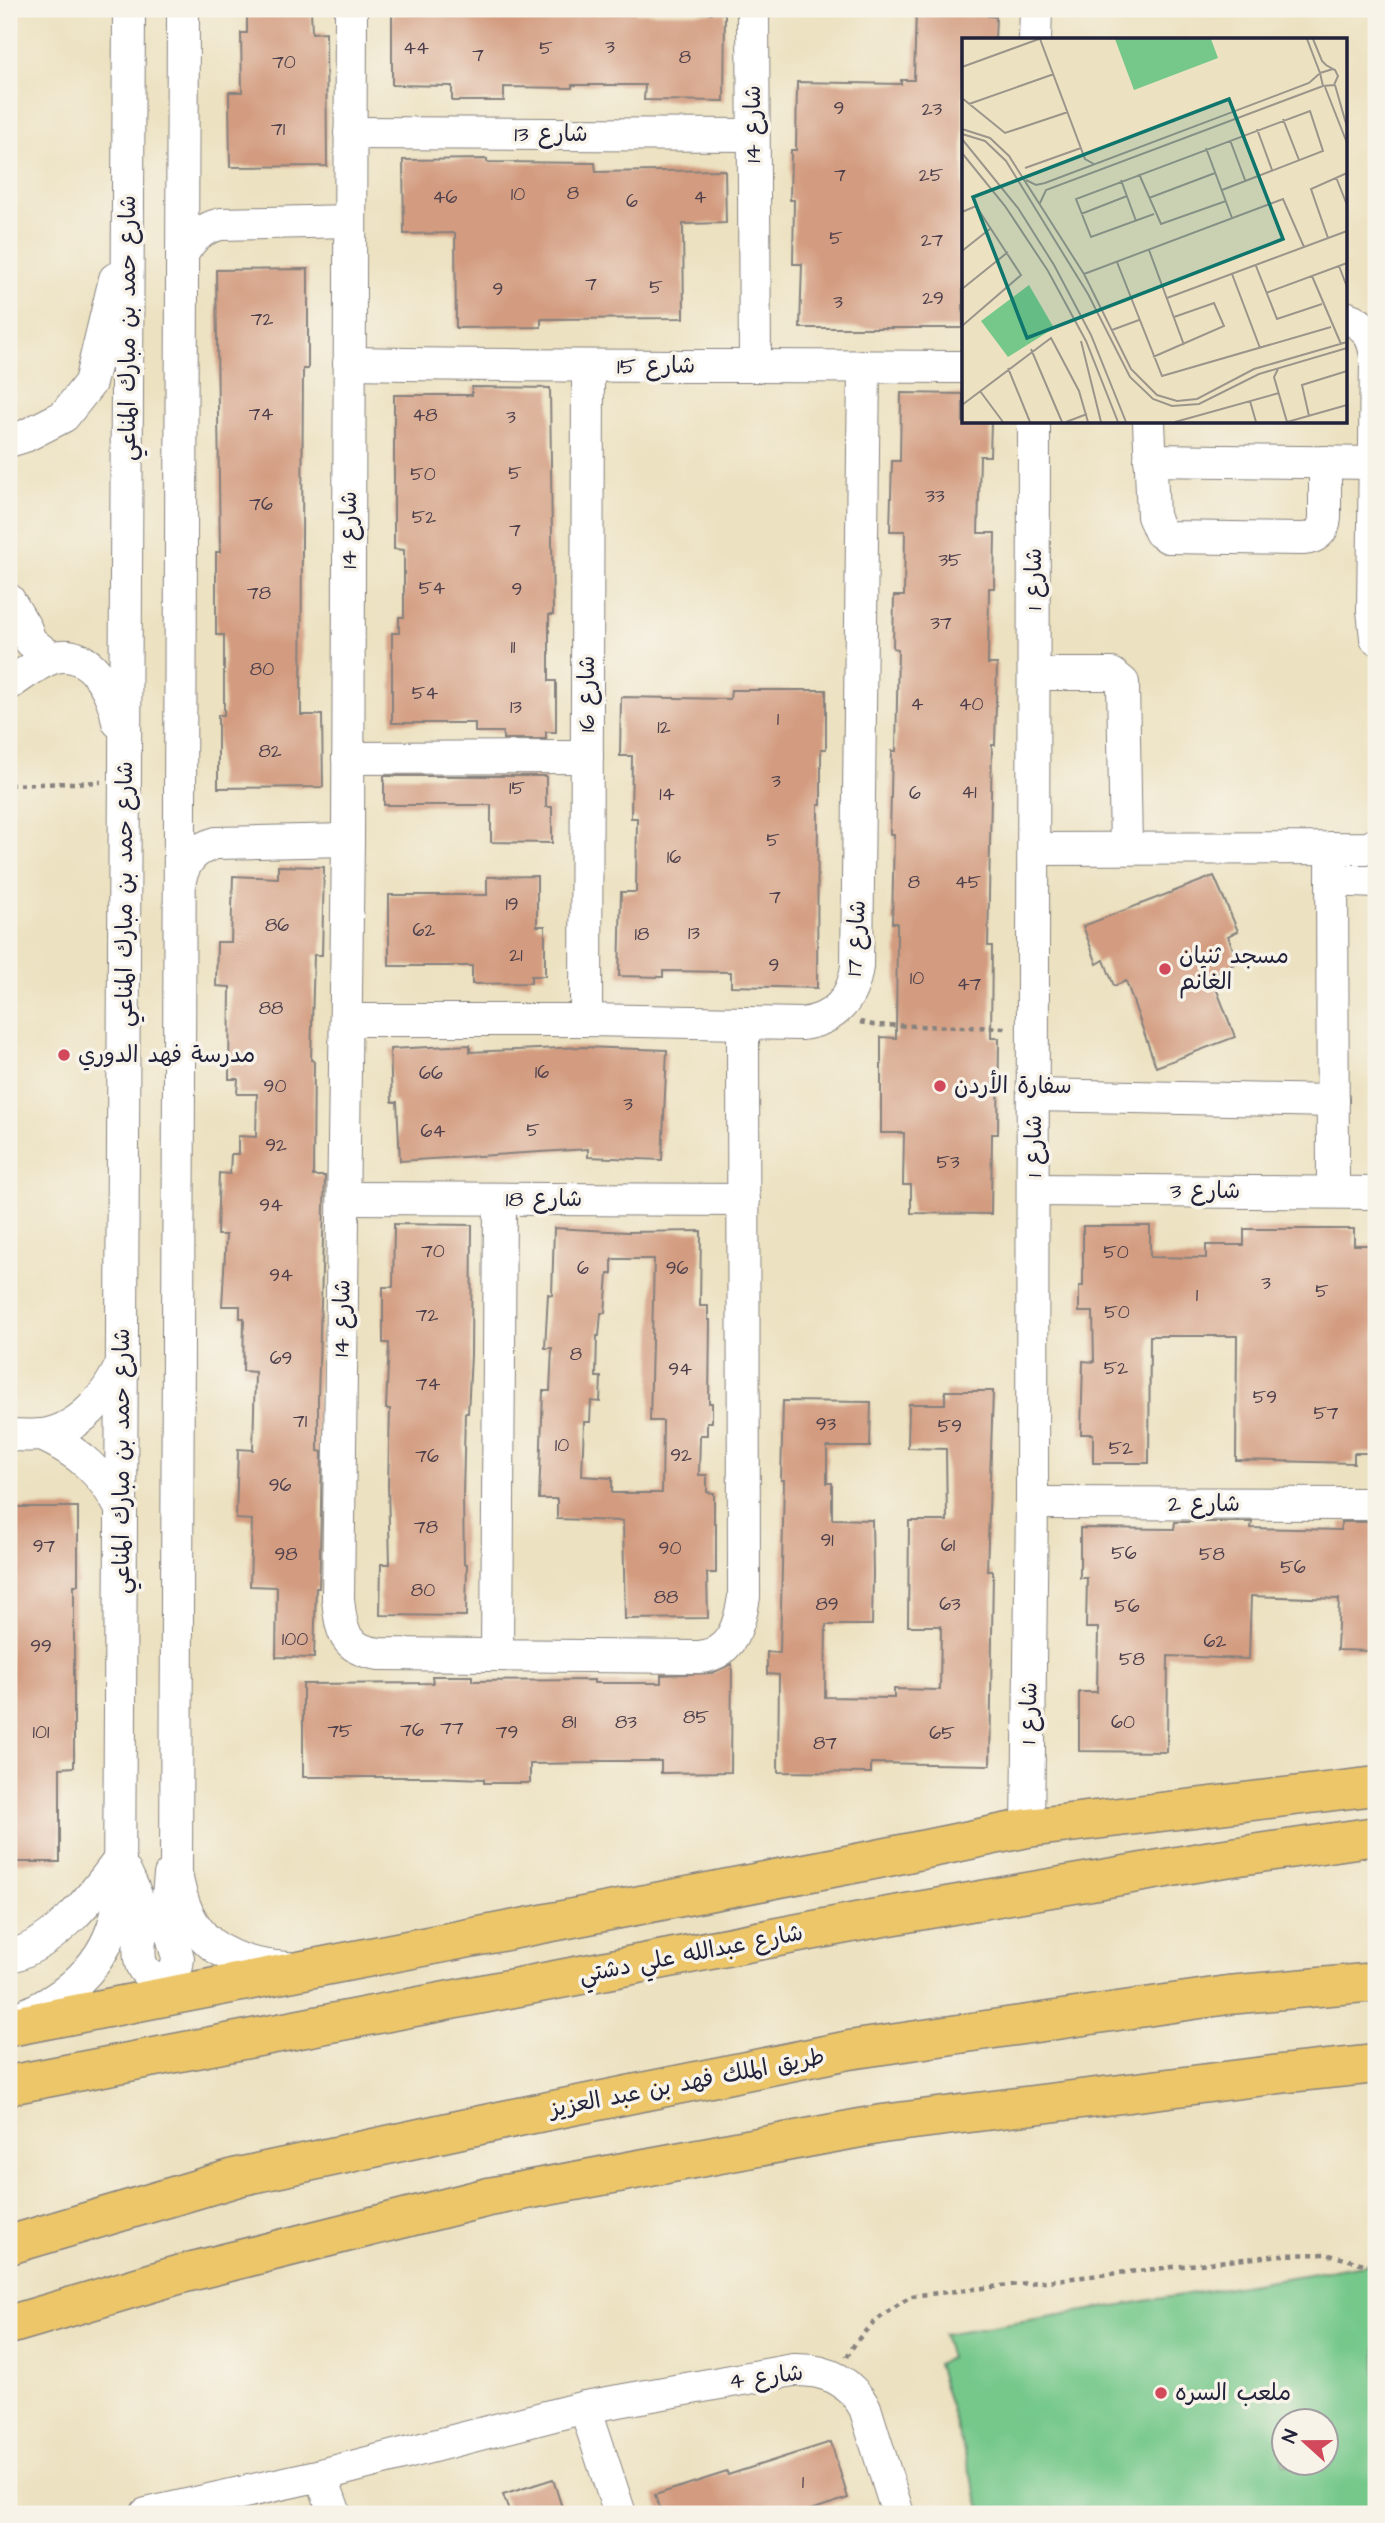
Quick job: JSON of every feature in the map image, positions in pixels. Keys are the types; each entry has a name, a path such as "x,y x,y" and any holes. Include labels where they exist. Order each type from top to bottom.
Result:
{"main road":[{"path":"9,2027 1028,1828 1376,1786"},
{"path":"1065,1885 1107,1864 1154,1848 1326,1824 1334,1818 1338,1805 1335,1797 1326,1791"},
{"name":"شارع عبدالله علي دشتي","path":"9,2085 411,2006 1065,1885 1376,1836"},
{"path":"723,1948 709,1941 702,1933 703,1918 711,1908 814,1886 873,1860"},
{"path":"411,2006 478,1975 632,1947 642,1935 643,1924 636,1912 624,1908"},
{"name":"طريق الملك فهد بن عبد العزيز","path":"9,2245 238,2177 849,2050 1228,1995 1376,1982"},
{"path":"9,2325 181,2274 489,2197 882,2124 1266,2076 1373,2066"}],"street":[{"name":"شارع حمد بن مبارك المناعي","path":"9,2022 60,1997 87,1972 108,1943 118,1912 129,9"},
{"path":"183,9 176,1871 181,1898 193,1923 210,1943 222,1952 248,1963 314,1969"},
{"name":"شارع 14","path":"351,9 348,840 338,1598 343,1632 353,1645 370,1653 703,1657 718,1652 730,1641 739,1620 744,1597 743,1023"},
{"name":"شارع 14","path":"753,9 755,365"},
{"path":"1035,38 1036,9"},
{"name":"شارع 13","path":"350,133 752,135"},
{"path":"14,437 64,415 90,383 114,287 128,174"},
{"path":"182,193 194,210 221,224"},
{"path":"183,253 202,231 221,224 349,221"},
{"path":"1346,317 1356,320 1367,330 1374,343 1373,610 1376,638"},
{"name":"شارع 15","path":"349,363 588,367 962,367"},
{"name":"شارع 17","path":"833,1014 852,992 858,966 864,366"},
{"name":"شارع 16","path":"586,1020 588,367"},
{"name":"شارع 1","path":"1028,1828 1034,1190 1034,424"},
{"path":"1149,424 1155,524 1160,532 1168,537 1303,539 1316,536 1325,525 1325,462"},
{"path":"1150,460 1375,463"},
{"path":"9,600 30,641 51,658"},
{"path":"9,684 51,658 69,655 88,664 105,682 116,705 126,781"},
{"path":"1034,674 1112,674 1124,683 1126,848"},
{"path":"348,758 587,757"},
{"path":"180,808 194,830 216,843"},
{"path":"181,876 184,864 192,854 216,843 348,840"},
{"path":"1034,849 1369,848 1376,844"},
{"path":"1332,848 1333,1192"},
{"path":"1332,880 1376,881"},
{"path":"346,1020 586,1020 800,1024 815,1022 833,1014"},
{"path":"1034,1095 1333,1101"},
{"name":"شارع 3","path":"1034,1190 1376,1193"},
{"name":"شارع 18","path":"344,1198 744,1200"},
{"path":"497,1655 500,1199"},
{"path":"9,1434 42,1435 69,1425 91,1409 110,1387 122,1362"},
{"path":"42,1435 84,1459 106,1481 121,1509"},
{"name":"شارع 2","path":"1032,1503 1376,1504"},
{"path":"120,1859 140,1908 139,1963 150,1976 165,1979 174,1973 178,1961 166,1909 175,1839"},
{"path":"9,1957 44,1939 71,1918 120,1859"},
{"name":"شارع 4","path":"321,2475 585,2407 793,2370 813,2370 837,2378 849,2385 858,2396 898,2514"},
{"path":"585,2407 620,2514"},
{"path":"146,2514 321,2475 335,2514"}],"path":[{"path":"9,785 126,781"},
{"path":"833,1014 873,1025 1034,1028"},
{"path":"837,2378 849,2353 866,2329 911,2296 1281,2255 1326,2254 1376,2267"}],"green space":[{"name":"ملعب السره","path":"1376,2263 1376,2514 983,2514 937,2364 950,2358 943,2334"}],"building":[{"path":"247,9 311,9 312,33 326,32 327,166 230,167 229,92 242,92 241,33 247,33"},
{"path":"636,9 636,13 725,13 724,101 644,100 645,85 572,85 572,88 504,87 504,101 452,101 452,86 392,85 392,11"},
{"path":"916,9 989,9 988,16 996,17 995,38 962,38 962,328 800,328 802,264 793,264 794,200 790,200 791,150 796,150 797,82 901,84 901,80 914,80"},
{"path":"487,159 487,162 595,163 596,172 725,170 726,223 683,224 684,318 541,319 541,327 456,328 455,233 404,234 403,160"},
{"path":"308,269 308,369 303,369 301,715 322,715 323,787 218,788 218,715 224,715 224,635 216,635 216,552 220,552 216,270"},
{"path":"472,387 550,388 553,615 549,615 549,681 556,681 556,732 546,732 546,739 503,739 503,732 475,732 475,723 392,723 392,633 399,633 399,617 404,617 404,550 394,549 394,395 472,395"},
{"path":"901,393 962,394 962,424 991,424 990,456 980,456 978,533 995,533 994,588 989,588 988,664 997,664 995,745 992,745 988,946 992,946 991,1038 999,1038 998,1134 992,1134 991,1214 911,1213 911,1185 903,1185 904,1133 881,1133 881,1037 896,1038 897,923 892,923 894,834 890,834 892,751 896,751 898,649 893,648 894,596 904,596 905,531 890,531 892,461 900,461"},
{"path":"731,690 826,690 826,749 821,749 821,805 818,805 817,988 731,986 731,972 663,971 663,977 619,976 621,892 636,892 637,818 631,818 632,756 620,756 621,697 730,699"},
{"path":"384,776 546,776 546,807 552,807 552,843 491,842 491,805 384,805"},
{"path":"278,866 324,867 322,955 314,955 311,1060 314,1061 313,1176 325,1176 318,1397 318,1451 322,1452 320,1557 319,1588 316,1588 314,1658 276,1657 277,1587 250,1586 252,1520 236,1519 238,1449 253,1450 255,1372 243,1371 244,1318 240,1318 240,1306 222,1306 226,1235 217,1235 219,1173 230,1174 231,1154 238,1154 238,1136 256,1137 257,1094 237,1094 238,1079 229,1079 230,987 216,986 217,942 231,942 233,876 278,878"},
{"path":"537,876 537,926 545,926 545,976 531,976 531,983 472,984 472,966 389,966 389,895 487,895 487,877"},
{"name":"مسجد ثنيان الغانم","path":"1214,876 1238,931 1228,936 1238,962 1211,975 1235,1037 1156,1067 1126,981 1114,986 1104,960 1097,964 1083,926"},
{"path":"470,1045 470,1052 582,1047 667,1050 662,1160 588,1157 588,1149 400,1161 397,1102 392,1102 390,1049"},
{"path":"394,1224 472,1225 471,1355 468,1413 465,1413 463,1495 464,1564 467,1564 466,1616 380,1615 381,1564 390,1564 390,1409 386,1409 389,1343 383,1343 383,1287 393,1287"},
{"path":"1083,1226 1150,1226 1150,1257 1206,1258 1206,1245 1244,1245 1244,1229 1354,1229 1354,1245 1376,1245 1376,1453 1354,1453 1354,1463 1236,1460 1237,1336 1150,1336 1149,1463 1093,1463 1093,1434 1081,1434 1083,1361 1094,1362 1093,1312 1079,1312 1079,1286 1083,1286"},
{"path":"554,1228 628,1232 701,1231 700,1306 708,1306 710,1320 709,1403 712,1403 712,1422 707,1422 707,1435 700,1435 699,1475 707,1475 707,1492 714,1493 716,1523 716,1573 707,1573 708,1618 625,1619 623,1521 557,1519 557,1499 539,1499 543,1391 550,1391 552,1348 545,1348 548,1294 552,1295","holes":["612,1259 654,1259 650,1421 663,1421 662,1493 612,1493 612,1478 582,1476 584,1422 590,1422 591,1401 600,1402 601,1377 596,1377 597,1336 601,1313 605,1313"]},
{"path":"945,1391 993,1391 987,1571 993,1571 990,1765 871,1763 871,1773 778,1772 779,1675 767,1674 767,1652 780,1653 783,1401 871,1402 870,1447 827,1447 827,1483 832,1483 832,1519 872,1520 873,1573 872,1625 826,1625 825,1697 894,1698 894,1689 940,1690 941,1626 908,1626 909,1521 947,1521 946,1449 908,1448 909,1404 945,1404"},
{"path":"9,1507 78,1507 78,1585 74,1585 74,1767 60,1768 60,1862 9,1862"},
{"path":"1175,1522 1252,1522 1251,1528 1341,1530 1341,1522 1376,1522 1376,1651 1337,1650 1339,1599 1251,1596 1249,1659 1168,1656 1167,1752 1079,1751 1079,1692 1097,1692 1098,1628 1086,1628 1087,1578 1080,1578 1080,1528 1174,1529"},
{"path":"732,1664 731,1772 661,1773 661,1761 594,1761 530,1764 530,1783 484,1783 484,1779 433,1777 303,1777 303,1684 433,1683 432,1676 472,1676 472,1681 594,1680 594,1683 661,1683 661,1675 712,1673"},
{"path":"831,2442 848,2498 798,2514 661,2514 655,2495"},
{"path":"553,2479 564,2514 510,2514 503,2495"}],"place":[{"name":"مسجد ثنيان الغانم","path":"1165,969"},
{"name":"مدرسة فهد الدوري","path":"64,1055"},
{"name":"سفارة الأردن","path":"940,1086"},
{"name":"ملعب السره","path":"1161,2393"}]}
